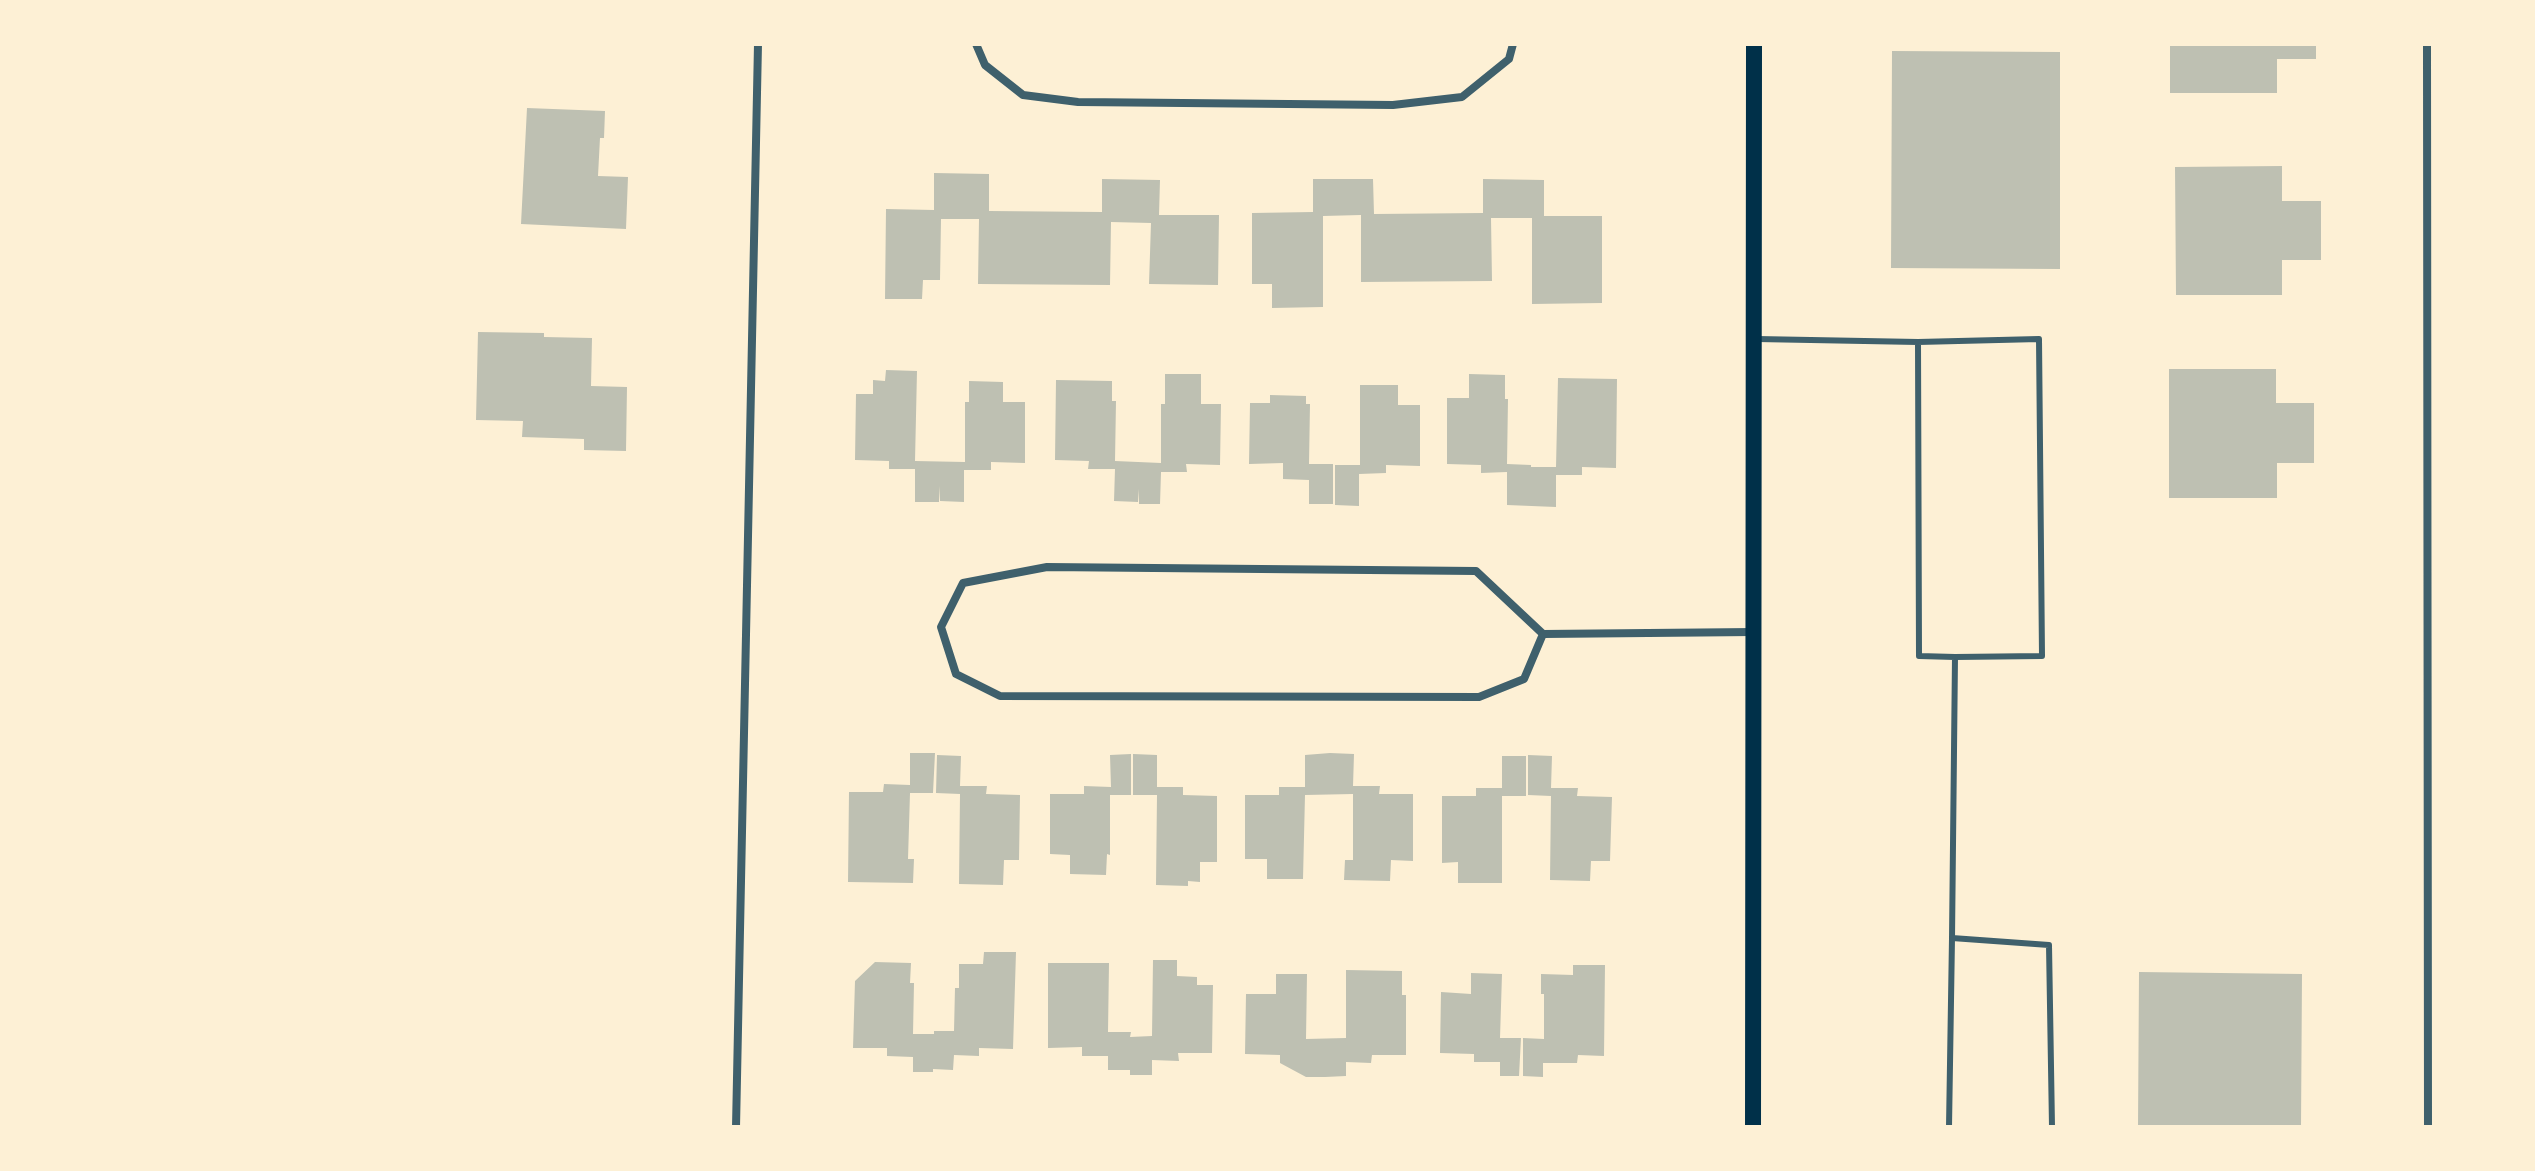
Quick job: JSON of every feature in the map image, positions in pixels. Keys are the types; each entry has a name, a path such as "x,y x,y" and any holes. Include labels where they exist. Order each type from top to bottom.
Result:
{"main road":[{"path":"1753,1127 1754,44"}],"street":[{"path":"736,1127 758,44"},
{"path":"976,44 985,65 1023,95 1078,102 1393,105 1462,97 1509,59 1513,44"},
{"path":"2427,44 2428,1127"},
{"path":"1543,634 1524,679 1479,697 1000,696 956,674 941,627 963,583 1047,567 1476,571 1543,634 1754,632"}],"lane":[{"path":"1754,339 1918,342 2039,339 2042,656 1919,656 1918,342"},
{"path":"1949,1127 1955,657"},
{"path":"1952,938 2049,945 2052,1127"}],"building":[{"path":"2170,44 2316,44 2316,59 2277,59 2277,93 2170,93"},
{"path":"1892,51 2060,52 2060,269 1891,268"},
{"path":"527,108 605,111 598,176 628,177 626,229 521,224"},
{"path":"2282,166 2282,201 2321,201 2321,260 2282,260 2282,295 2176,295 2175,167"},
{"path":"934,173 989,174 989,211 1102,212 1102,179 1160,180 1159,215 1219,215 1218,285 1149,284 1151,223 1111,222 1110,285 978,284 979,219 941,219 940,280 923,280 922,299 885,299 886,209 934,210"},
{"path":"1313,179 1373,179 1374,214 1483,213 1483,179 1544,180 1544,216 1602,216 1602,303 1532,304 1532,218 1491,218 1492,281 1361,282 1361,215 1323,216 1323,307 1272,308 1272,284 1252,284 1252,213 1313,212"},
{"path":"478,332 544,333 544,337 592,338 591,386 627,387 626,451 584,450 584,439 522,437 523,421 476,420"},
{"path":"2169,369 2276,369 2276,403 2314,403 2314,463 2277,463 2277,498 2169,498"},
{"path":"886,370 917,371 915,461 965,462 965,402 969,402 969,381 1003,382 1003,402 1025,402 1025,463 991,462 991,470 964,470 964,502 940,501 939,486 939,502 915,502 915,469 889,469 889,461 855,460 856,394 873,394 873,380 885,381"},
{"path":"1165,374 1201,374 1201,404 1221,404 1220,465 1186,464 1187,472 1161,472 1160,504 1139,504 1139,489 1138,502 1114,501 1115,469 1088,469 1089,461 1055,460 1056,380 1112,381 1112,401 1116,401 1115,461 1161,463 1161,404 1165,404"},
{"path":"1469,374 1505,375 1505,399 1508,399 1507,464 1531,467 1556,467 1558,378 1617,379 1616,468 1582,467 1582,475 1556,475 1556,507 1507,505 1507,472 1481,473 1481,465 1447,464 1447,398 1469,398"},
{"path":"1360,385 1398,385 1398,405 1420,405 1420,466 1386,465 1386,473 1359,474 1359,506 1335,505 1335,465 1360,465"},
{"path":"1270,395 1306,396 1306,404 1310,404 1309,464 1333,464 1333,504 1309,504 1309,480 1283,479 1283,463 1249,464 1250,403 1270,403"},
{"path":"910,753 935,753 933,793 910,793 908,859 914,859 913,883 848,882 849,792 883,792 884,784 910,785"},
{"path":"1131,754 1131,795 1110,795 1110,855 1107,854 1106,875 1070,874 1070,855 1050,854 1050,794 1084,794 1084,786 1111,787 1110,755"},
{"path":"1133,754 1157,755 1157,787 1183,787 1183,795 1217,796 1217,862 1200,862 1200,882 1188,881 1188,886 1156,885 1157,795 1133,795"},
{"path":"1354,754 1353,786 1380,786 1379,794 1413,794 1413,861 1391,860 1390,881 1344,880 1345,860 1353,860 1353,794 1305,795 1303,879 1267,879 1267,859 1245,859 1245,795 1279,795 1279,787 1305,787 1305,755"},
{"path":"937,755 961,756 960,786 987,786 986,794 1020,795 1019,860 1004,860 1003,885 959,884 960,794 936,793"},
{"path":"1528,755 1552,756 1551,788 1578,788 1577,796 1612,797 1610,861 1591,861 1590,881 1550,880 1551,796 1528,795"},
{"path":"1502,756 1526,756 1526,796 1502,796 1502,883 1458,883 1458,862 1442,863 1442,796 1476,796 1476,788 1502,788"},
{"path":"984,952 1016,952 1013,1049 979,1048 979,1056 954,1055 953,1070 913,1072 913,1057 887,1056 887,1048 853,1048 855,981 875,962 911,963 910,983 914,983 913,1034 934,1034 934,1031 954,1031 959,964 983,964"},
{"path":"1153,960 1177,960 1177,976 1197,977 1197,985 1213,985 1212,1053 1178,1053 1179,1061 1152,1060 1152,1075 1130,1075 1130,1070 1108,1070 1108,1056 1082,1056 1082,1047 1048,1048 1048,963 1109,963 1108,1032 1131,1032 1130,1037 1152,1036"},
{"path":"1573,965 1605,965 1604,1056 1578,1055 1577,1063 1543,1063 1543,1077 1523,1076 1523,1038 1544,1039 1541,974 1573,975"},
{"path":"1346,970 1402,971 1402,995 1406,995 1406,1055 1372,1055 1371,1063 1346,1062 1346,1076 1306,1077 1280,1063 1280,1055 1245,1054 1246,994 1276,994 1276,974 1307,974 1306,1039 1346,1038"},
{"path":"2139,972 2302,974 2301,1127 2138,1127"},
{"path":"1471,973 1502,974 1500,1038 1521,1038 1519,1076 1500,1076 1500,1062 1474,1062 1474,1054 1440,1053 1441,992 1471,994"}]}
